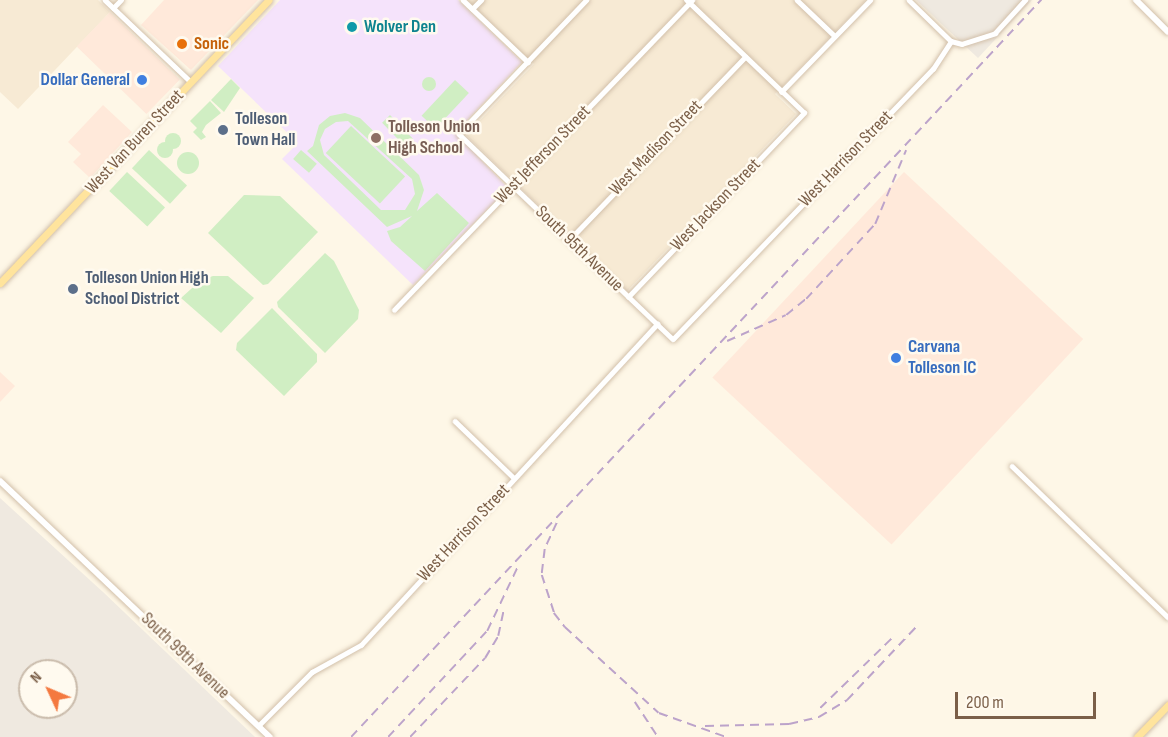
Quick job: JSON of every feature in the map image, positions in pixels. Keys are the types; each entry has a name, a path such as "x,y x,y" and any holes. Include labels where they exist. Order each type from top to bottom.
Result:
{"main road":[{"name":"West Van Buren Street","path":"0,283 269,0"},
{"path":"1136,0 1168,32"},
{"name":"South 99th Avenue","path":"0,481 270,737"},
{"path":"1137,737 1168,705"}],"street":[{"path":"105,0 191,82"},
{"path":"113,8 121,0"},
{"path":"463,0 528,62 587,0"},
{"path":"472,9 481,0"},
{"path":"797,0 835,36"},
{"path":"689,1 782,92 870,0"},
{"path":"909,0 951,41 962,44 988,36 1025,0"},
{"name":"West Jefferson Street","path":"394,310 689,1"},
{"name":"West Harrison Street","path":"673,339 933,69 951,41"},
{"name":"West Madison Street","path":"568,240 745,57"},
{"name":"South 95th Avenue","path":"528,62 459,134 673,339"},
{"name":"West Jackson Street","path":"628,297 804,113 782,92"},
{"name":"West Harrison Street","path":"258,726 312,672 361,645 657,324"},
{"path":"454,421 514,478"},
{"path":"1012,466 1168,617"}],"shaded area":[{"path":"0,0 98,0 110,12 18,109 0,92"},
{"path":"164,0 258,0 191,70 141,25"},
{"name":"Tolleson Union High School","path":"280,0 458,0 522,62 455,133 508,188 413,285 282,159 298,143 218,66"},
{"path":"467,0 866,0 775,94 796,114 627,291 466,135 534,64"},
{"path":"916,0 1032,0 978,58"},
{"path":"110,12 180,79 146,114 77,47"},
{"path":"103,105 132,132 90,178 73,162 81,154 68,142"},
{"name":"Carvana Tolleson IC","path":"904,172 1083,339 892,545 712,378"},
{"path":"0,372 15,386 0,402"},
{"path":"0,498 103,592 255,737 0,737"}],"green space":[{"path":"429,77 434,79 436,84 434,89 429,91 424,89 422,84 424,79"},
{"path":"231,79 240,88 224,112 211,100"},
{"path":"455,80 469,93 435,129 422,116"},
{"path":"210,101 221,113 206,125 202,132 206,137 201,140 193,132 197,128 190,121"},
{"path":"345,113 360,118 419,175 424,190 417,211 437,193 469,223 425,271 391,241 387,231 400,227 412,216 387,227 307,151 313,146 319,125 330,116","holes":["348,121 412,179 415,194 405,210 381,210 324,155 320,140 325,129 336,122"]},
{"path":"390,115 413,139 405,146 382,123"},
{"path":"351,126 405,176 380,204 326,153"},
{"path":"173,133 179,135 181,141 179,147 173,149 167,147 165,141 167,135"},
{"path":"165,142 171,144 173,150 171,156 165,158 159,156 157,150 159,144"},
{"path":"149,150 187,185 170,204 132,168"},
{"path":"301,150 317,164 309,173 293,159"},
{"path":"188,152 196,155 199,163 196,171 188,174 180,171 177,163 180,155"},
{"path":"127,172 165,207 147,226 109,191"},
{"path":"244,195 280,196 318,232 268,284 263,285 208,233"},
{"path":"325,253 334,261 359,310 358,319 325,353 278,307 277,302"},
{"path":"213,276 228,276 254,298 221,333 181,298 201,280"},
{"path":"272,308 317,354 317,362 284,396 236,350 237,343"}],"railway":[{"path":"351,737 1041,0"},
{"path":"727,341 786,315 806,299 875,224 906,150"},
{"path":"557,523 545,549 542,575 554,613 565,627 659,713 726,737"},
{"path":"388,737 487,631 518,566"},
{"path":"410,737 485,658 498,636 504,608"},
{"path":"705,726 789,724 819,717 847,700 917,626"},
{"path":"820,708 894,636"},
{"path":"635,702 658,737"}],"place":[{"name":"Wolver Den","path":"352,27"},
{"name":"Sonic","path":"182,44"},
{"name":"Dollar General","path":"142,80"},
{"name":"Tolleson Town Hall","path":"223,130"},
{"name":"Tolleson Union High School","path":"376,138"},
{"name":"Tolleson Union High School District","path":"73,289"},
{"name":"Carvana Tolleson IC","path":"896,358"}]}
